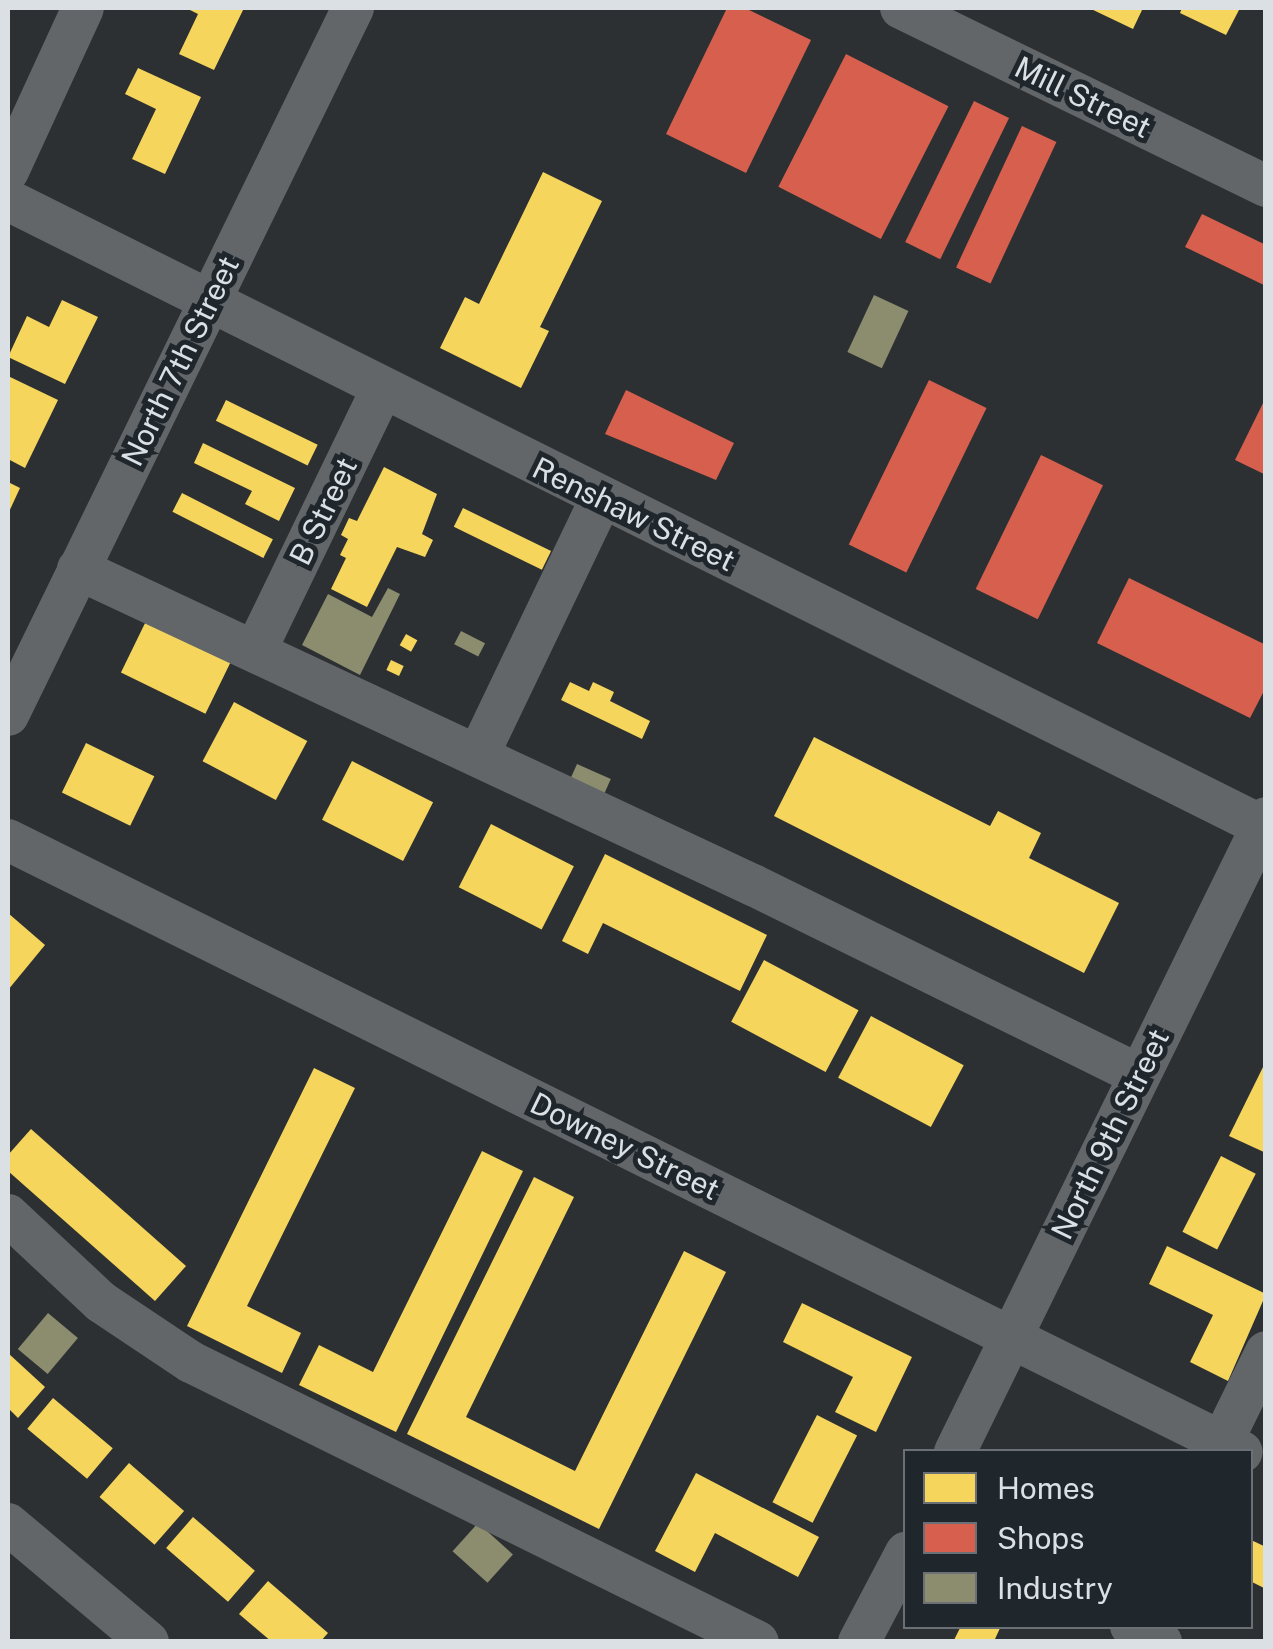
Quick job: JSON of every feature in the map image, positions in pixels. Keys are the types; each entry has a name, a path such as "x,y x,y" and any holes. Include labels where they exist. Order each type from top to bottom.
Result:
{"street":[{"path":"8,171 83,8"},
{"name":"North 7th Street","path":"8,715 353,8"},
{"name":"Mill Street","path":"900,8 1266,186"},
{"name":"Renshaw Street","path":"8,200 602,498 1264,822"},
{"name":"B Street","path":"264,633 382,389"},
{"path":"483,745 602,498"},
{"path":"78,570 752,885 1139,1075"},
{"name":"North 9th Street","path":"957,1449 1264,822"},
{"name":"Downey Street","path":"8,840 1236,1449"},
{"path":"8,1216 101,1302 191,1362 758,1642"},
{"path":"1238,1449 1266,1352"},
{"path":"8,1524 148,1642"},
{"path":"859,1642 903,1558"},
{"path":"1137,1629 1161,1642"}],"building: Homes":[{"path":"186,8 244,8 214,70 179,54 198,14"},
{"path":"1089,8 1143,8 1133,29"},
{"path":"1182,8 1240,8 1226,35 1180,13"},
{"path":"138,68 201,97 165,174 132,159 156,109 125,94"},
{"path":"543,172 602,201 540,327 549,331 521,388 440,348 465,297 479,304"},
{"path":"62,300 98,317 65,384 8,357 27,316 49,327"},
{"path":"8,376 58,400 25,468 8,459"},
{"path":"226,400 318,445 308,465 216,421"},
{"path":"203,443 295,488 279,521 245,504 252,491 194,463"},
{"path":"384,467 437,494 422,534 433,540 425,557 397,547 367,607 331,589 346,558 340,555 348,539 341,535 349,518 357,521"},
{"path":"8,482 20,488 8,514"},
{"path":"182,493 273,539 263,558 172,512"},
{"path":"463,508 551,551 542,570 454,527"},
{"path":"149,615 233,656 205,714 121,673"},
{"path":"406,634 417,640 411,652 400,645"},
{"path":"391,660 404,666 399,676 386,670"},
{"path":"570,682 589,691 593,682 614,692 610,701 650,721 642,739 561,700"},
{"path":"234,702 307,741 276,800 203,761"},
{"path":"814,737 990,826 998,811 1041,833 1029,858 1119,903 1084,973 774,816"},
{"path":"86,743 154,776 130,826 62,792"},
{"path":"352,761 433,802 403,861 322,820"},
{"path":"491,824 574,866 542,929 459,887"},
{"path":"605,854 767,935 740,991 603,923 588,954 562,941"},
{"path":"8,913 45,945 8,990"},
{"path":"764,960 858,1010 826,1072 731,1022"},
{"path":"871,1016 964,1065 931,1127 838,1078"},
{"path":"1266,1061 1266,1153 1229,1136"},
{"path":"314,1068 355,1088 247,1306 301,1333 282,1373 187,1326"},
{"path":"31,1129 186,1266 155,1301 8,1171 8,1155"},
{"path":"482,1151 523,1171 396,1432 299,1385 319,1345 373,1372"},
{"path":"1221,1156 1256,1174 1217,1249 1182,1232"},
{"path":"534,1177 574,1197 466,1417 575,1471 684,1251 726,1272 599,1529 407,1434"},
{"path":"1167,1246 1266,1294 1228,1381 1190,1362 1213,1315 1149,1284"},
{"path":"802,1303 912,1357 876,1432 835,1412 853,1377 783,1342"},
{"path":"8,1353 45,1387 18,1418 8,1408"},
{"path":"53,1398 113,1448 87,1479 27,1429"},
{"path":"817,1415 857,1435 813,1523 773,1502"},
{"path":"129,1463 184,1511 155,1545 99,1497"},
{"path":"696,1473 819,1537 798,1577 715,1533 695,1572 655,1551"},
{"path":"193,1517 255,1571 228,1602 166,1548"},
{"path":"1253,1541 1266,1547 1266,1589 1253,1582"},
{"path":"268,1581 328,1633 320,1642 272,1642 239,1614"},
{"path":"960,1629 1000,1629 995,1639 1000,1642 953,1642"}],"building: Shops":[{"path":"727,8 745,8 811,40 746,173 666,134"},
{"path":"846,54 948,106 881,239 778,187"},
{"path":"974,101 1009,118 940,259 905,242"},
{"path":"1022,126 1056,142 991,283 956,267"},
{"path":"1202,214 1266,245 1266,286 1185,247"},
{"path":"929,380 987,408 906,573 849,544"},
{"path":"626,390 734,443 716,480 605,434"},
{"path":"1266,397 1266,475 1235,460"},
{"path":"1041,455 1103,485 1038,619 976,589"},
{"path":"1129,578 1266,645 1266,687 1250,718 1097,643"}],"building: Industry":[{"path":"874,295 908,311 882,368 847,352"},
{"path":"388,588 400,594 360,675 302,645 328,594 372,617"},
{"path":"461,631 485,643 478,657 454,644"},
{"path":"577,764 611,779 604,795 570,780"},
{"path":"48,1313 78,1338 48,1374 18,1349"},
{"path":"478,1523 513,1554 488,1583 453,1551"}]}
